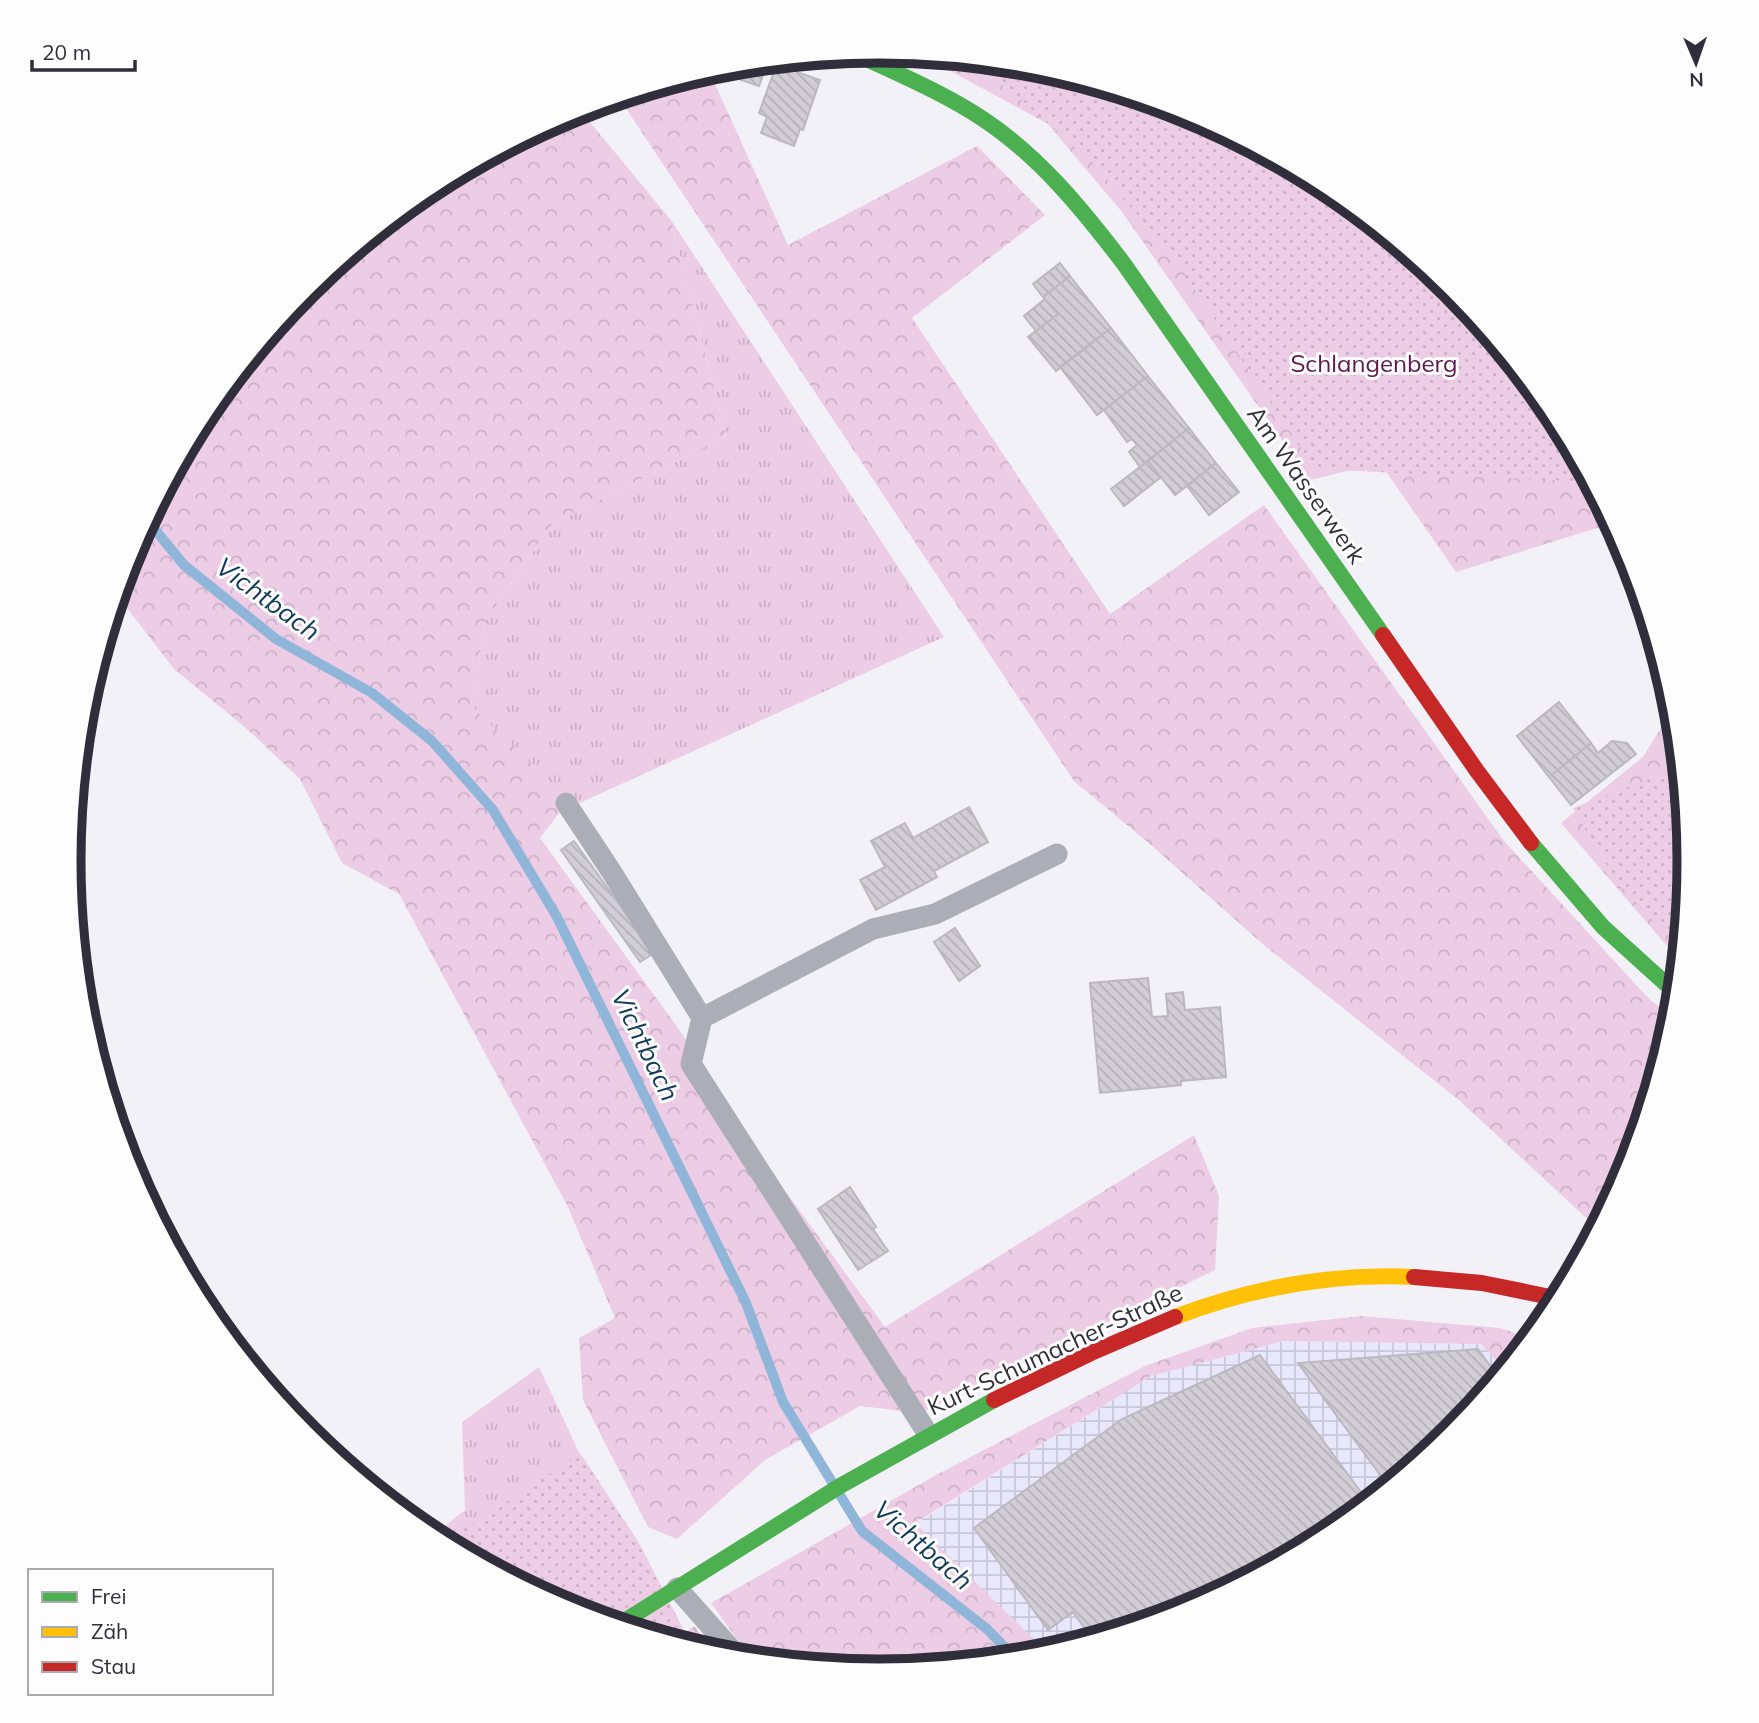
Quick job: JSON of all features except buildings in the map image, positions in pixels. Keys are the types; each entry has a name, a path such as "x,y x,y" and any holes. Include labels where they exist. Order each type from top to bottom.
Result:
{"main road":[{"name":"Am Wasserwerk","path":"876,63 954,100 1010,140 1076,202 1107,241 1526,839 1611,935 1668,987"},
{"name":"Kurt-Schumacher-Straße","path":"627,1619 866,1469 928,1434 1028,1382 1184,1313 1242,1295 1302,1283 1363,1277 1440,1278 1517,1287 1549,1296"}],"lane":[{"path":"566,803 702,1018 691,1064 928,1434"},
{"path":"702,1018 873,929 935,914 1058,854"},
{"path":"677,1588 728,1646"}],"shaded area":[{"path":"1284,1341 1481,1344 1500,1364 1444,1426 1406,1462 1366,1495 1279,1553 1233,1578 1136,1618 1039,1644 915,1524 1151,1376"}],"green space":[{"name":"Schlangenberg","path":"941,66 1035,78 1136,105 1233,145 1323,198 1366,228 1406,261 1480,335 1513,375 1543,418 1571,462 1604,526 1456,572 1380,463 1310,480 1122,212 1048,124"},
{"name":"Schlangenberg","path":"983,70 1035,78 1136,105 1233,145 1323,198 1366,228 1406,261 1480,335 1513,375 1543,418 1582,482 1315,469 1171,254 1094,164"},
{"path":"714,80 788,245 977,146 1045,215 912,318 1110,614 1264,505 1504,841 1650,1000 1664,1010 1636,1118 1592,1223 1460,1101 1265,946 1074,781 624,105"},
{"path":"587,119 671,220 726,436 552,524 486,620 470,705 533,765 560,812 540,838 678,1028 788,1195 885,1327 1194,1135 1219,1196 1215,1270 921,1413 860,1406 765,1460 677,1539 648,1527 583,1400 579,1338 615,1318 567,1205 399,894 342,863 300,779 247,729 174,669 124,604 163,508 188,462 246,375 315,297 393,228 480,170 526,145"},
{"path":"671,220 944,637 560,812 470,705 486,620 552,524 726,436"},
{"path":"1665,721 1676,809 1678,862 1672,952 1561,823 1643,757"},
{"path":"1672,770 1678,862 1673,941 1617,883 1573,808"},
{"path":"1361,1316 1500,1328 1522,1335 1500,1364 1481,1344 1284,1341 1151,1376 915,1523 1039,1644 984,1653 880,1660 775,1653 743,1648 711,1603 938,1474 1145,1366 1252,1328"},
{"path":"539,1367 637,1576 584,1603 526,1578 442,1529 465,1510 462,1422"},
{"path":"581,1454 639,1543 687,1636 623,1618 574,1599 526,1578 453,1536"},
{"path":"695,1626 704,1640 681,1635"}],"waterway":[{"name":"Vichtbach","path":"154,529 184,565 276,639 372,693 432,741 493,810 557,917 746,1303 783,1402 862,1531 987,1629 1007,1649"}],"traffic: fast":[{"path":"875,63 936,92 983,119 1023,150 1060,186 1124,264 1383,635"},
{"path":"1531,843 1603,927 1668,986"},
{"path":"627,1619 840,1486 994,1400"}],"traffic: slow":[{"path":"1175,1317 1233,1298 1293,1285 1353,1277 1414,1277"}],"traffic: jam":[{"path":"1383,635 1477,771 1531,843"},
{"path":"1414,1277 1482,1283 1548,1297"},
{"path":"994,1400 1091,1353 1175,1317"}]}
